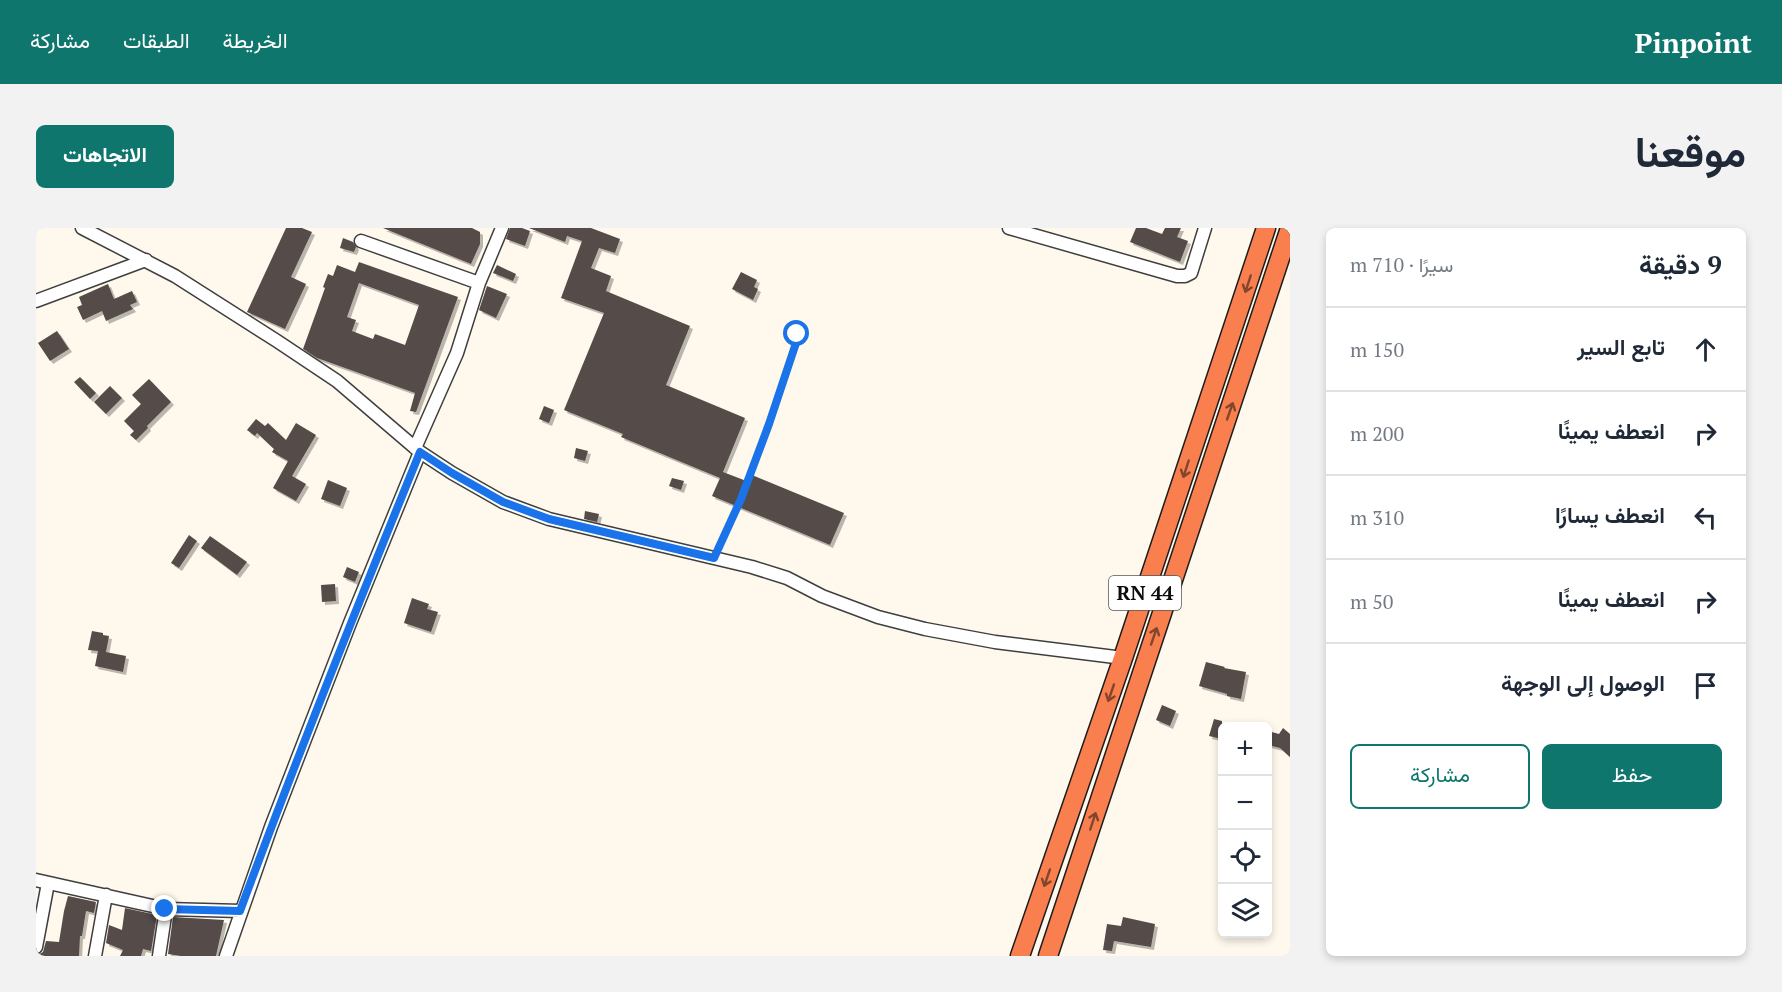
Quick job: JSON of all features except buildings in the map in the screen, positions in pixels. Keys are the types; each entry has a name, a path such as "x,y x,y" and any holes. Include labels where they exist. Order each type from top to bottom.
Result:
{"highway":[{"name":"RN 44","path":"1020,956 1123,658 1266,228"},
{"name":"RN 44","path":"1048,956 1290,228"}],"street":[{"path":"82,228 175,276 277,341 337,381 417,450 503,502 549,519 753,567 787,578 822,596 878,617 925,629 995,642 1123,658"},
{"path":"226,956 240,911 417,450 457,353 479,283 502,228"},
{"path":"1009,228 1050,234 1177,276 1191,273 1205,228"},
{"path":"361,242 479,283"},
{"path":"36,301 146,260"},
{"path":"36,945 42,881 165,909 240,911"},
{"path":"95,956 106,895"},
{"path":"159,956 165,909"}],"path":[{"path":"714,558 741,499 769,424 796,343 797,334 794,327"}],"route":[{"path":"165,909 240,911 350,623 420,452 503,502 549,519 714,558 741,499 769,424 797,334"}]}
